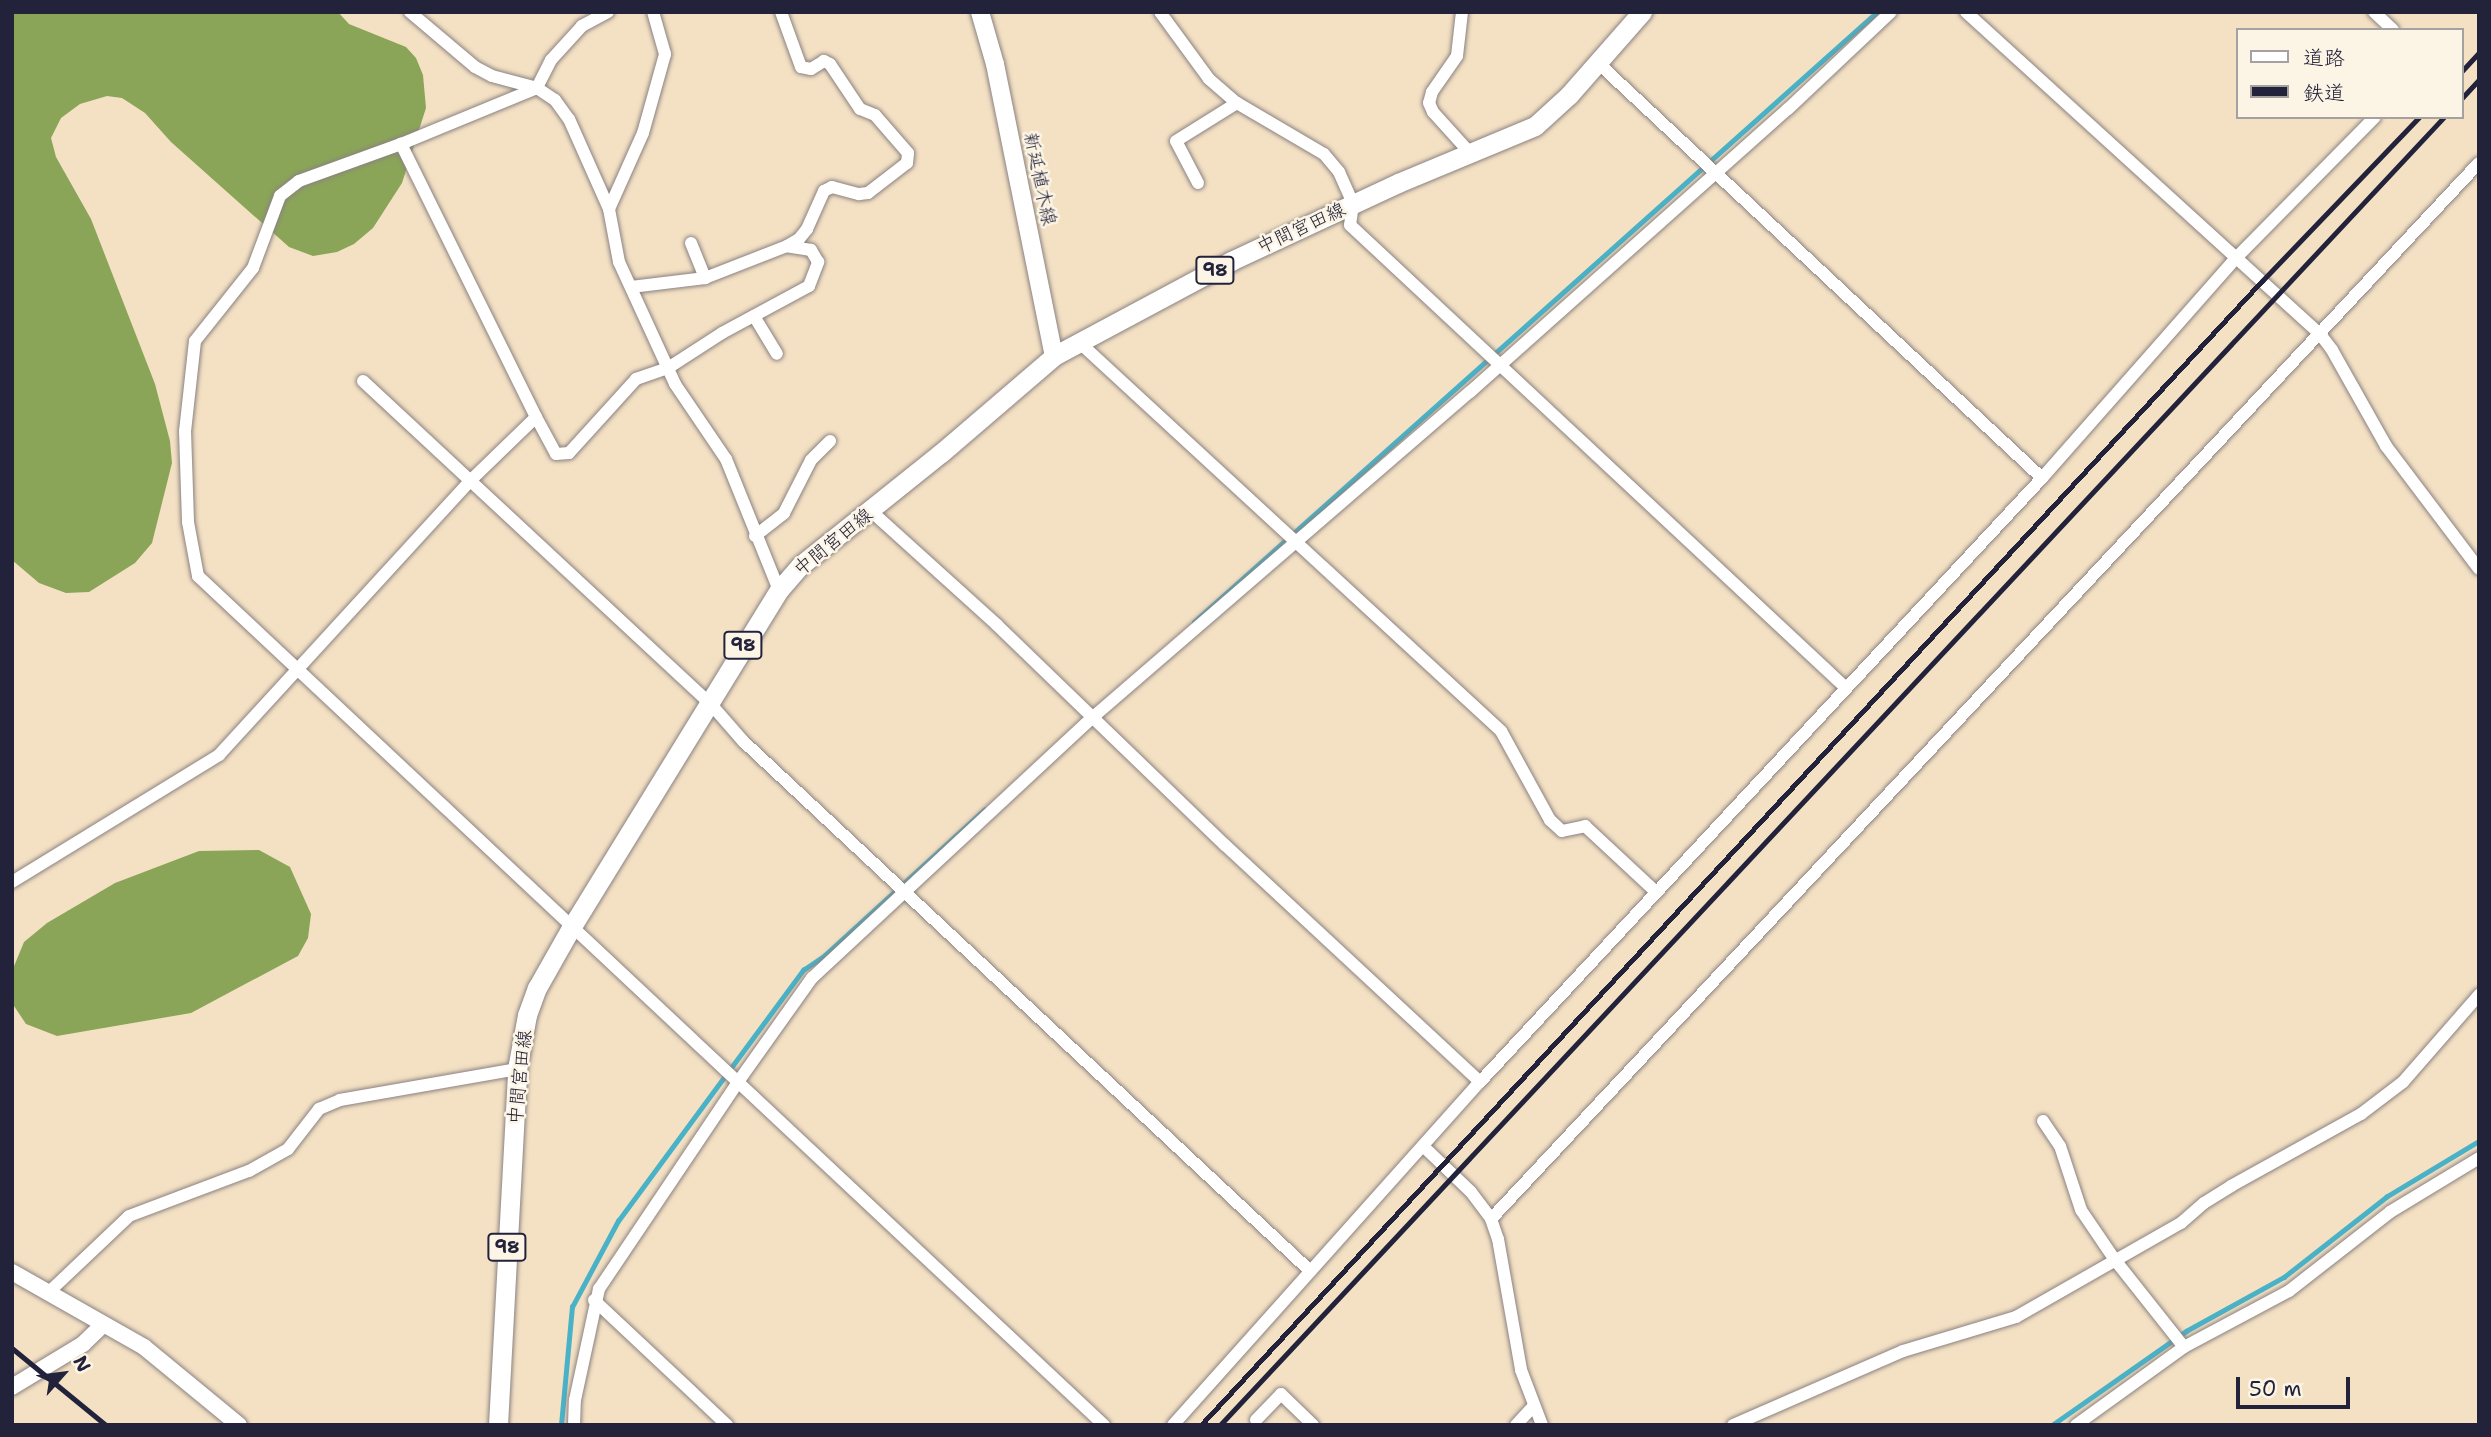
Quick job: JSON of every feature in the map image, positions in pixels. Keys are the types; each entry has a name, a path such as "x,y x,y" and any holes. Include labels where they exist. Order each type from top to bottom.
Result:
{"main road":[{"name":"新延植木線","path":"980,12 995,64 1054,356"},
{"name":"中間宮田線","path":"498,1425 517,1069 527,1015 537,988 570,928 779,590 801,565 871,511 1054,356 1231,261 1353,204 1535,126 1569,95 1642,12"}],"street":[{"path":"410,12 475,67 492,76 537,88 555,100 569,119 608,209 619,262 675,384 726,459 779,590"},
{"path":"608,12 582,26 551,60 537,88 401,144 299,181 280,196 253,268 195,341 185,431 188,522 198,576 531,886 570,928 1104,1425"},
{"path":"608,209 643,133 665,54 653,12"},
{"path":"631,287 705,278 787,246 799,239 807,229 824,191 832,187 859,194 868,193 907,163 908,153 875,115 860,109 830,64 824,61 811,69 801,67 781,12"},
{"path":"1160,12 1209,79 1237,103 1324,154 1339,172 1353,204 1350,225 1846,688"},
{"path":"1462,12 1457,56 1432,92 1429,103 1433,112 1470,153"},
{"path":"573,1425 594,1300 599,1289 738,1082 812,978 1093,717 1500,364 1788,109 1891,12"},
{"path":"1966,12 2235,260 2320,334 2332,350 2386,446 2479,569"},
{"path":"2374,12 2391,28"},
{"path":"1597,62 2042,478"},
{"path":"1198,184 1176,141 1237,103"},
{"path":"1173,1425 1480,1082 2042,478 2235,260 2373,119"},
{"path":"401,144 556,454 569,453 636,379 668,368 809,285 818,262 811,250 787,246"},
{"path":"1491,1219 2479,163"},
{"path":"691,243 705,278"},
{"path":"754,316 777,354"},
{"path":"1080,343 1501,731 1550,820 1562,831 1585,827 1656,892"},
{"path":"363,382 709,702 743,741 1309,1270"},
{"path":"12,882 219,755 470,481 536,417"},
{"path":"755,536 784,513 811,460 830,441"},
{"path":"871,511 1093,717 1304,920 1480,1082"},
{"path":"1733,1425 1903,1351 2016,1317 2182,1223 2204,1203 2361,1114 2403,1082 2479,995"},
{"path":"49,1292 129,1216 248,1171 288,1149 319,1108 340,1100 517,1069"},
{"path":"2043,1121 2060,1146 2081,1210 2115,1260 2184,1347"},
{"path":"1423,1146 1471,1192 1491,1219 1498,1239 1521,1370 1542,1425"},
{"path":"2076,1425 2184,1347 2289,1291 2390,1212 2479,1158"},
{"path":"12,1272 144,1347 239,1425"},
{"path":"594,1300 727,1425"},
{"path":"12,1387 83,1344 103,1325"},
{"path":"1256,1420 1281,1394 1312,1425"},
{"path":"1516,1425 1533,1407"}],"green space":[{"path":"12,12 338,12 349,24 406,47 416,58 423,75 426,108 402,183 373,228 354,244 337,252 313,256 289,247 171,142 145,113 122,98 107,96 80,104 61,118 51,138 56,157 91,219 155,384 170,441 172,463 152,543 135,563 89,592 66,593 39,583 12,560"},
{"path":"259,850 290,867 311,914 308,938 298,956 191,1013 57,1036 26,1024 12,1003 12,971 24,942 47,923 115,883 199,851"}],"waterway":[{"path":"1194,622 1877,12"},
{"path":"561,1425 572,1307 618,1221 803,970 824,956 984,810"},
{"path":"2052,1425 2186,1331 2284,1277 2386,1197 2479,1141"}],"railway":[{"path":"2463,70 2479,53"},
{"path":"2463,97 2479,80"},
{"path":"1201,1425 2262,281 2417,119"},
{"path":"1220,1425 2442,119"},
{"path":"12,1348 106,1425"}]}
